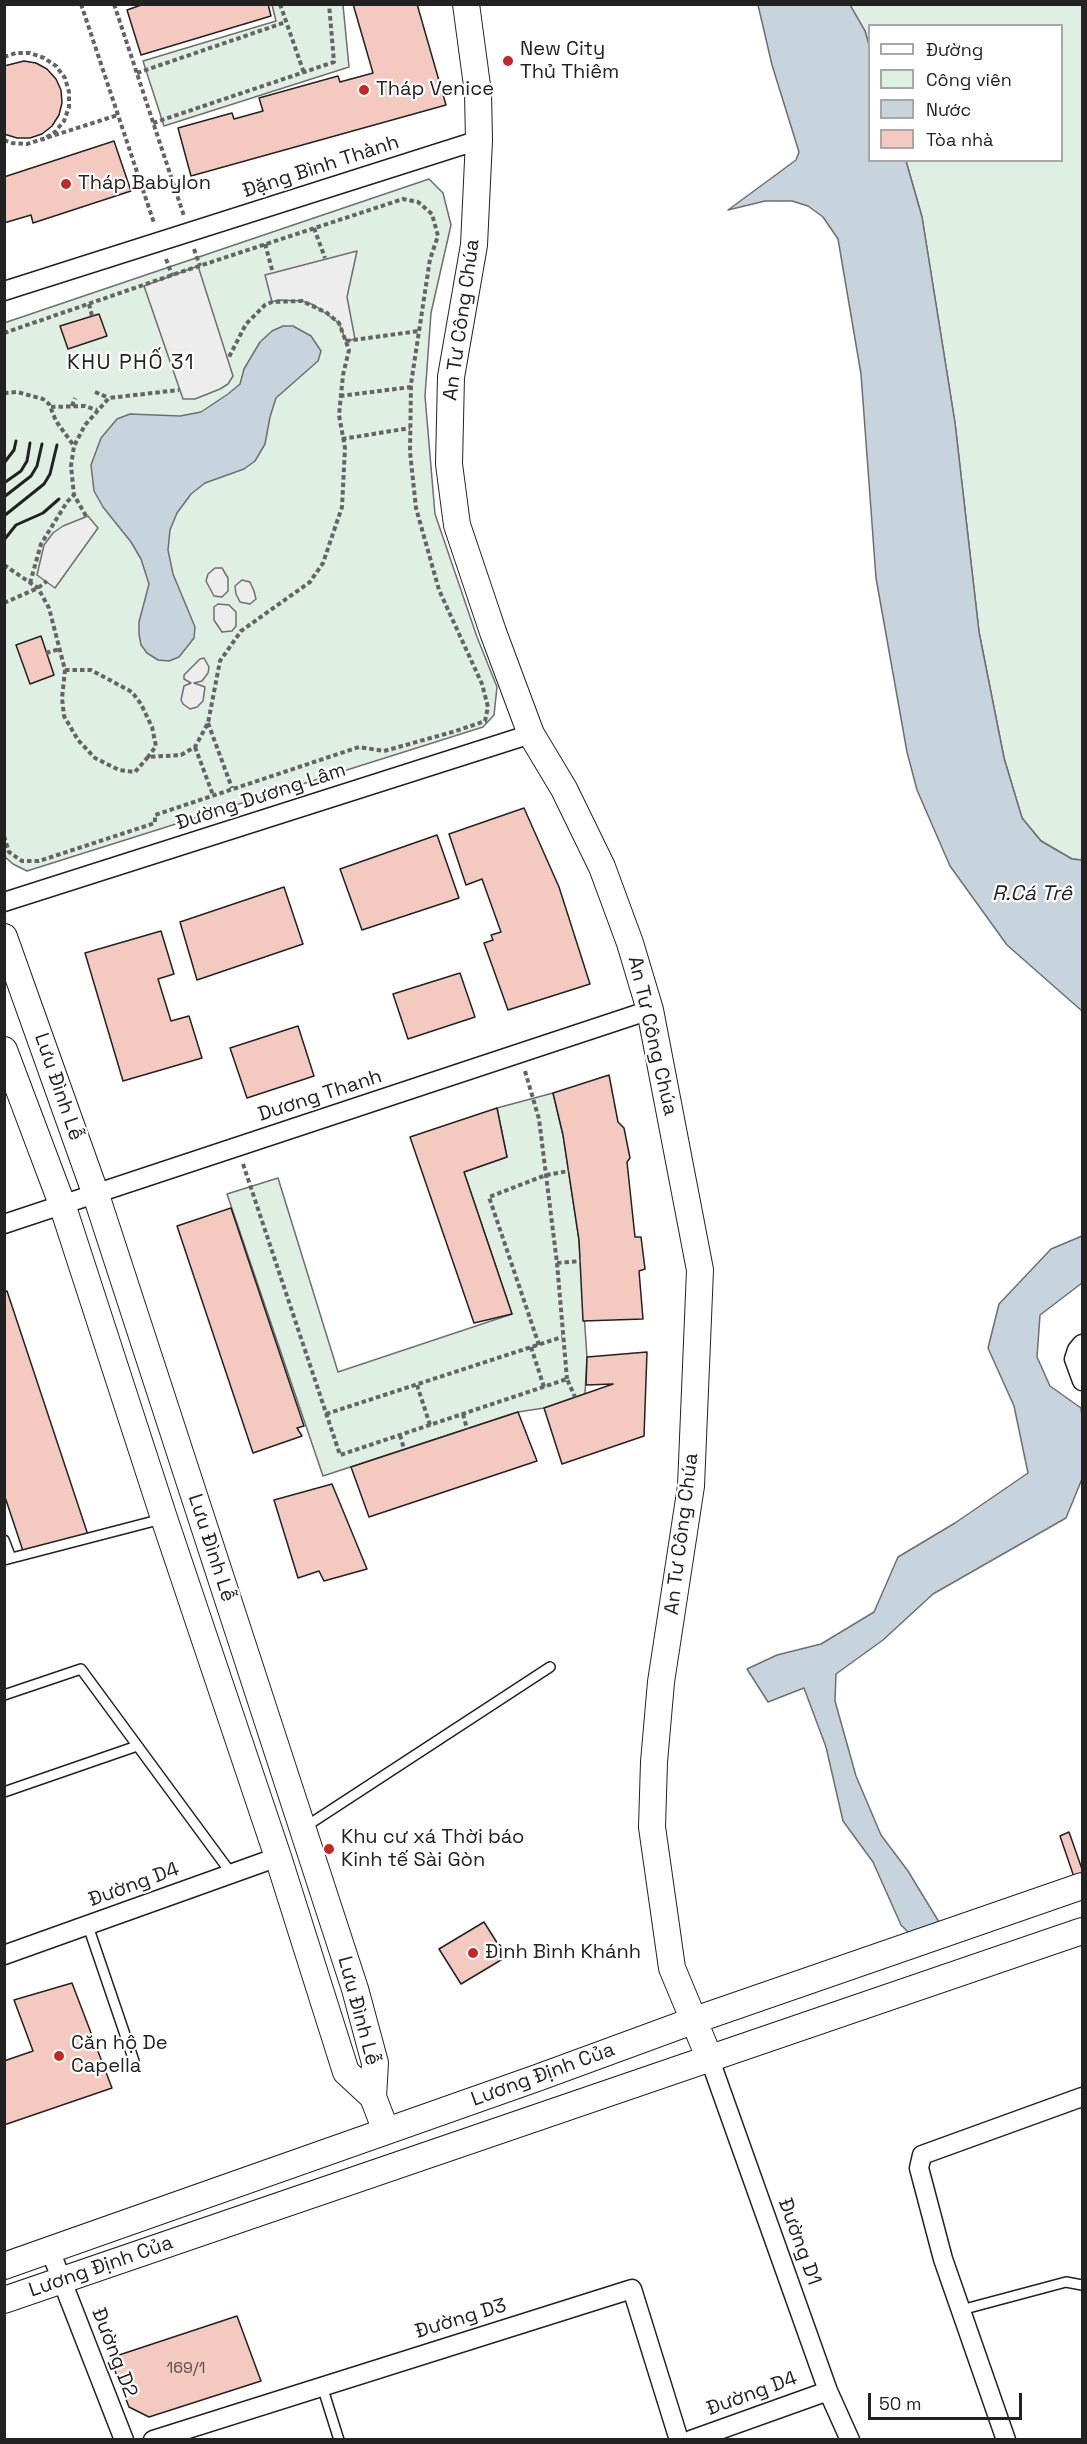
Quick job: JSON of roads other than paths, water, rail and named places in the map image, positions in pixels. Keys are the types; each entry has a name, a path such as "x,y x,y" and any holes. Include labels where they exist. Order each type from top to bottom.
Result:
{"street":[{"name":"An Tư Công Chúa","path":"466,4 478,93 479,140 474,245 451,377 449,464 457,525 531,734 564,789 602,867 630,943 650,1010 700,1270 692,1486 661,1682 654,1762 652,1827 672,1968 709,2057"},
{"name":"Đặng Bình Thành","path":"4,291 479,140"},
{"name":"Đường Dương Lâm","path":"4,902 531,734"},
{"name":"Lưu Đình Lễ","path":"4,937 96,1194 355,1989 375,2063 373,2097"},
{"name":"Dương Thanh","path":"4,1224 650,1010"},
{"name":"Lưu Đình Lễ","path":"4,1050 62,1204 278,1857 346,2072 373,2097"},
{"path":"1083,1344 1077,1350 1074,1359 1083,1381"},
{"name":"Đường D4","path":"4,1955 278,1857"},
{"name":"Lương Định Của","path":"4,2266 695,2020 1083,1886"},
{"name":"Lương Định Của","path":"4,2300 709,2057 1082,1933"},
{"name":"Đường D1","path":"709,2057 828,2391 850,2439"},
{"path":"373,2097 386,2131"},
{"path":"1006,2439 943,2259 919,2168 922,2156 1083,2097"},
{"name":"Đường D2","path":"50,2250 124,2439"},
{"name":"Đường D3","path":"153,2439 632,2289 679,2439"},
{"name":"Đường D4","path":"691,2439 828,2391"}],"lane":[{"path":"4,1540 8,1559 164,1518"},
{"path":"303,1828 550,1666"},
{"path":"4,1695 81,1669 231,1873"},
{"path":"4,1792 137,1746"},
{"path":"88,1926 134,2061"},
{"path":"961,2310 1066,2282 1083,2285"},
{"path":"322,2386 339,2439"}],"water":[{"name":"R.Cá Trê","path":"758,5 850,5 865,31 868,42 868,162 906,162 922,217 955,423 979,632 1004,758 1022,818 1041,841 1072,859 1082,860 1082,1011 1007,945 950,866 917,790 907,752 876,578 861,374 838,239 823,217 808,206 792,201 765,201 728,210 796,160 799,152 772,65"},
{"path":"283,326 293,326 311,336 321,351 318,361 276,398 265,444 255,461 244,469 205,483 191,494 177,513 170,530 168,550 173,574 195,627 194,638 179,657 169,661 158,660 147,653 141,645 139,634 139,622 149,584 141,559 94,491 91,465 101,438 117,419 130,414 180,416 201,412 240,384 244,369 260,342 272,331"},
{"path":"1082,1236 1082,1283 1040,1315 1037,1357 1050,1386 1081,1408 1082,1479 1066,1518 933,1594 883,1640 836,1674 835,1701 856,1776 881,1835 908,1871 939,1922 934,1935 909,1933 901,1925 873,1862 843,1821 826,1747 804,1688 768,1702 747,1669 777,1655 821,1644 874,1612 898,1557 955,1523 1028,1473 1014,1406 988,1348 999,1304 1051,1249"}],"place":[{"name":"New City Thủ Thiêm","path":"508,61"},
{"name":"Tháp Venice","path":"364,90"},
{"name":"Tháp Babylon","path":"66,184"},
{"name":"Khu cư xá Thời báo Kinh tế Sài Gòn","path":"329,1849"},
{"name":"Đình Bình Khánh","path":"473,1953"},
{"name":"Căn hộ De Capella","path":"59,2056"}],"district":[{"name":"KHU PHỐ 31","path":"131,363"}]}
